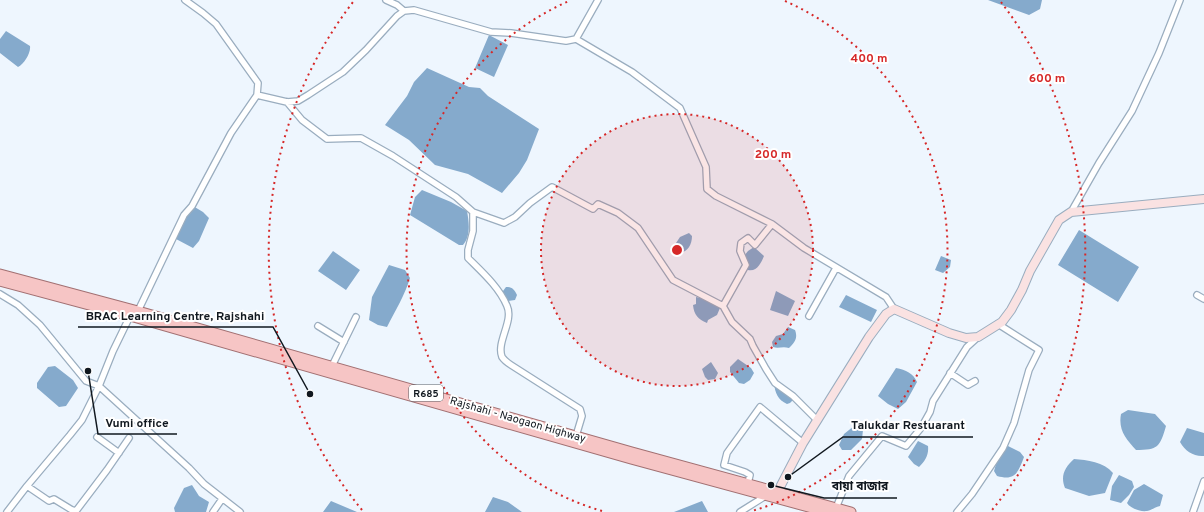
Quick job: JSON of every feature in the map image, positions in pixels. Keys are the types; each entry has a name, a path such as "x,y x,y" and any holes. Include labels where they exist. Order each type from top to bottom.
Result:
{"main road":[{"path":"778,491 816,420 869,337 886,314 894,309 949,333 966,338 978,337 1002,322 1011,310 1030,271 1059,220 1071,212 1204,199"},
{"name":"Rajshahi - Naogaon Highway","path":"0,274 86,301"},
{"name":"Rajshahi - Naogaon Highway","path":"0,281 86,301 177,326 624,457 748,483 851,512"},
{"name":"Rajshahi - Naogaon Highway","path":"177,326 332,366 576,436 827,512"}],"street":[{"path":"7,512 26,486 82,420 99,386 113,350 134,314 184,215 192,206 231,132 257,95 258,83 216,24 204,13 185,0"},
{"path":"386,0 397,5 404,11"},
{"path":"576,39 598,0"},
{"path":"1071,212 1132,111 1159,53 1180,0"},
{"path":"257,95 287,102 298,101 308,96 342,72 366,50 397,16 404,11 414,10 491,32 511,33 566,41 576,39 632,72 680,108 706,167 707,189 716,196 772,224 804,248 886,297 894,309"},
{"path":"287,102 302,120 327,139 361,138 393,156 456,196 473,212 504,223 515,217 530,203 552,187 593,209 598,204 618,213 638,228 673,280 723,306 732,322 750,339 766,369 776,383 793,396 816,420"},
{"path":"473,212 473,231 468,250 468,258 491,281 507,306 509,314 501,351 503,358 511,365 580,410 582,416 576,436"},
{"path":"723,306 746,265 740,251 741,243 748,238 755,246 772,224"},
{"path":"809,316 836,268"},
{"path":"0,294 18,306 40,325 86,381 99,386 204,484 240,512"},
{"path":"1198,295 1204,298"},
{"path":"332,366 356,317"},
{"path":"957,512 972,494 1003,448 1014,423 1029,370 1039,350 998,324"},
{"path":"318,326 344,342"},
{"path":"836,508 850,476 882,436 906,446 921,428 930,412 933,401 950,373 967,347 978,337"},
{"path":"950,373 968,385 975,381"},
{"path":"748,483 750,475 724,465 727,453 760,407 803,443"},
{"path":"97,437 119,453"},
{"path":"26,486 49,501 54,499 76,511 129,438"},
{"path":"1193,512 1204,481"},
{"path":"740,512 767,495"},
{"path":"213,512 222,499"}],"water":[{"path":"988,0 1042,0 1040,9 1029,15"},
{"path":"6,31 30,46 27,58 18,67 0,53 0,39"},
{"path":"489,35 508,45 494,77 475,68"},
{"path":"427,68 469,87 480,88 488,96 539,129 527,160 519,173 502,193 468,174 435,165 409,140 385,125 407,96 414,82"},
{"path":"422,190 451,202 467,211 469,224 468,233 466,241 463,245 459,245 410,215 415,197"},
{"path":"193,206 209,218 199,241 193,248 176,239 177,232"},
{"path":"1079,230 1139,267 1118,302 1058,265"},
{"path":"689,233 692,236 690,246 684,252 677,252 676,243 680,237"},
{"path":"754,247 764,256 760,264 754,270 748,270 744,256"},
{"path":"333,251 360,270 346,290 318,271"},
{"path":"941,256 951,260 950,267 943,273 935,270"},
{"path":"389,265 405,270 410,278 403,297 387,327 378,325 369,320 372,297"},
{"path":"506,287 515,291 517,295 515,300 507,301 503,295 503,291"},
{"path":"776,291 795,301 788,316 770,310"},
{"path":"846,295 877,310 871,322 839,307"},
{"path":"696,297 705,299 720,308 717,315 708,320 707,323 695,314 693,305 696,304"},
{"path":"788,327 795,330 796,333 796,338 793,344 789,348 773,347 772,342 776,336 783,334"},
{"path":"738,359 751,368 754,373 750,380 744,384 739,383 730,372 730,367"},
{"path":"711,362 718,373 715,379 708,380 702,369"},
{"path":"55,366 73,380 78,388 66,406 59,407 37,388 37,383 48,367"},
{"path":"896,368 909,372 917,382 906,402 898,409 888,404 878,396"},
{"path":"774,383 794,399 790,403 787,404 779,398 775,390"},
{"path":"1128,410 1155,414 1166,426 1162,439 1157,446 1149,449 1136,450 1129,442 1122,430 1120,420 1121,414"},
{"path":"854,426 863,430 862,439 851,450 842,450 839,445 844,434"},
{"path":"1187,428 1204,433 1204,456 1197,456 1190,453 1180,442"},
{"path":"918,441 928,446 926,458 919,467 908,457"},
{"path":"1008,446 1020,452 1024,457 1018,471 1015,474 1008,477 997,476 994,471 997,461"},
{"path":"1074,459 1100,464 1105,466 1113,473 1105,493 1089,496 1065,488 1063,480 1064,472"},
{"path":"1119,475 1132,481 1134,487 1121,503 1110,500 1112,486"},
{"path":"1144,484 1163,495 1160,506 1149,511 1138,510 1127,503 1134,490"},
{"path":"192,485 199,496 209,502 206,512 175,512 174,508 184,488"},
{"path":"493,497 508,502 522,512 485,512"},
{"path":"331,501 357,512 323,512"},
{"path":"702,501 708,512 674,512"}],"place":[{"name":"Vumi office","path":"88,371"},
{"name":"BRAC Learning Centre, Rajshahi","path":"310,394"},
{"name":"Talukdar Restuarant","path":"788,477"},
{"name":"বায়া বাজার","path":"771,485"}]}
